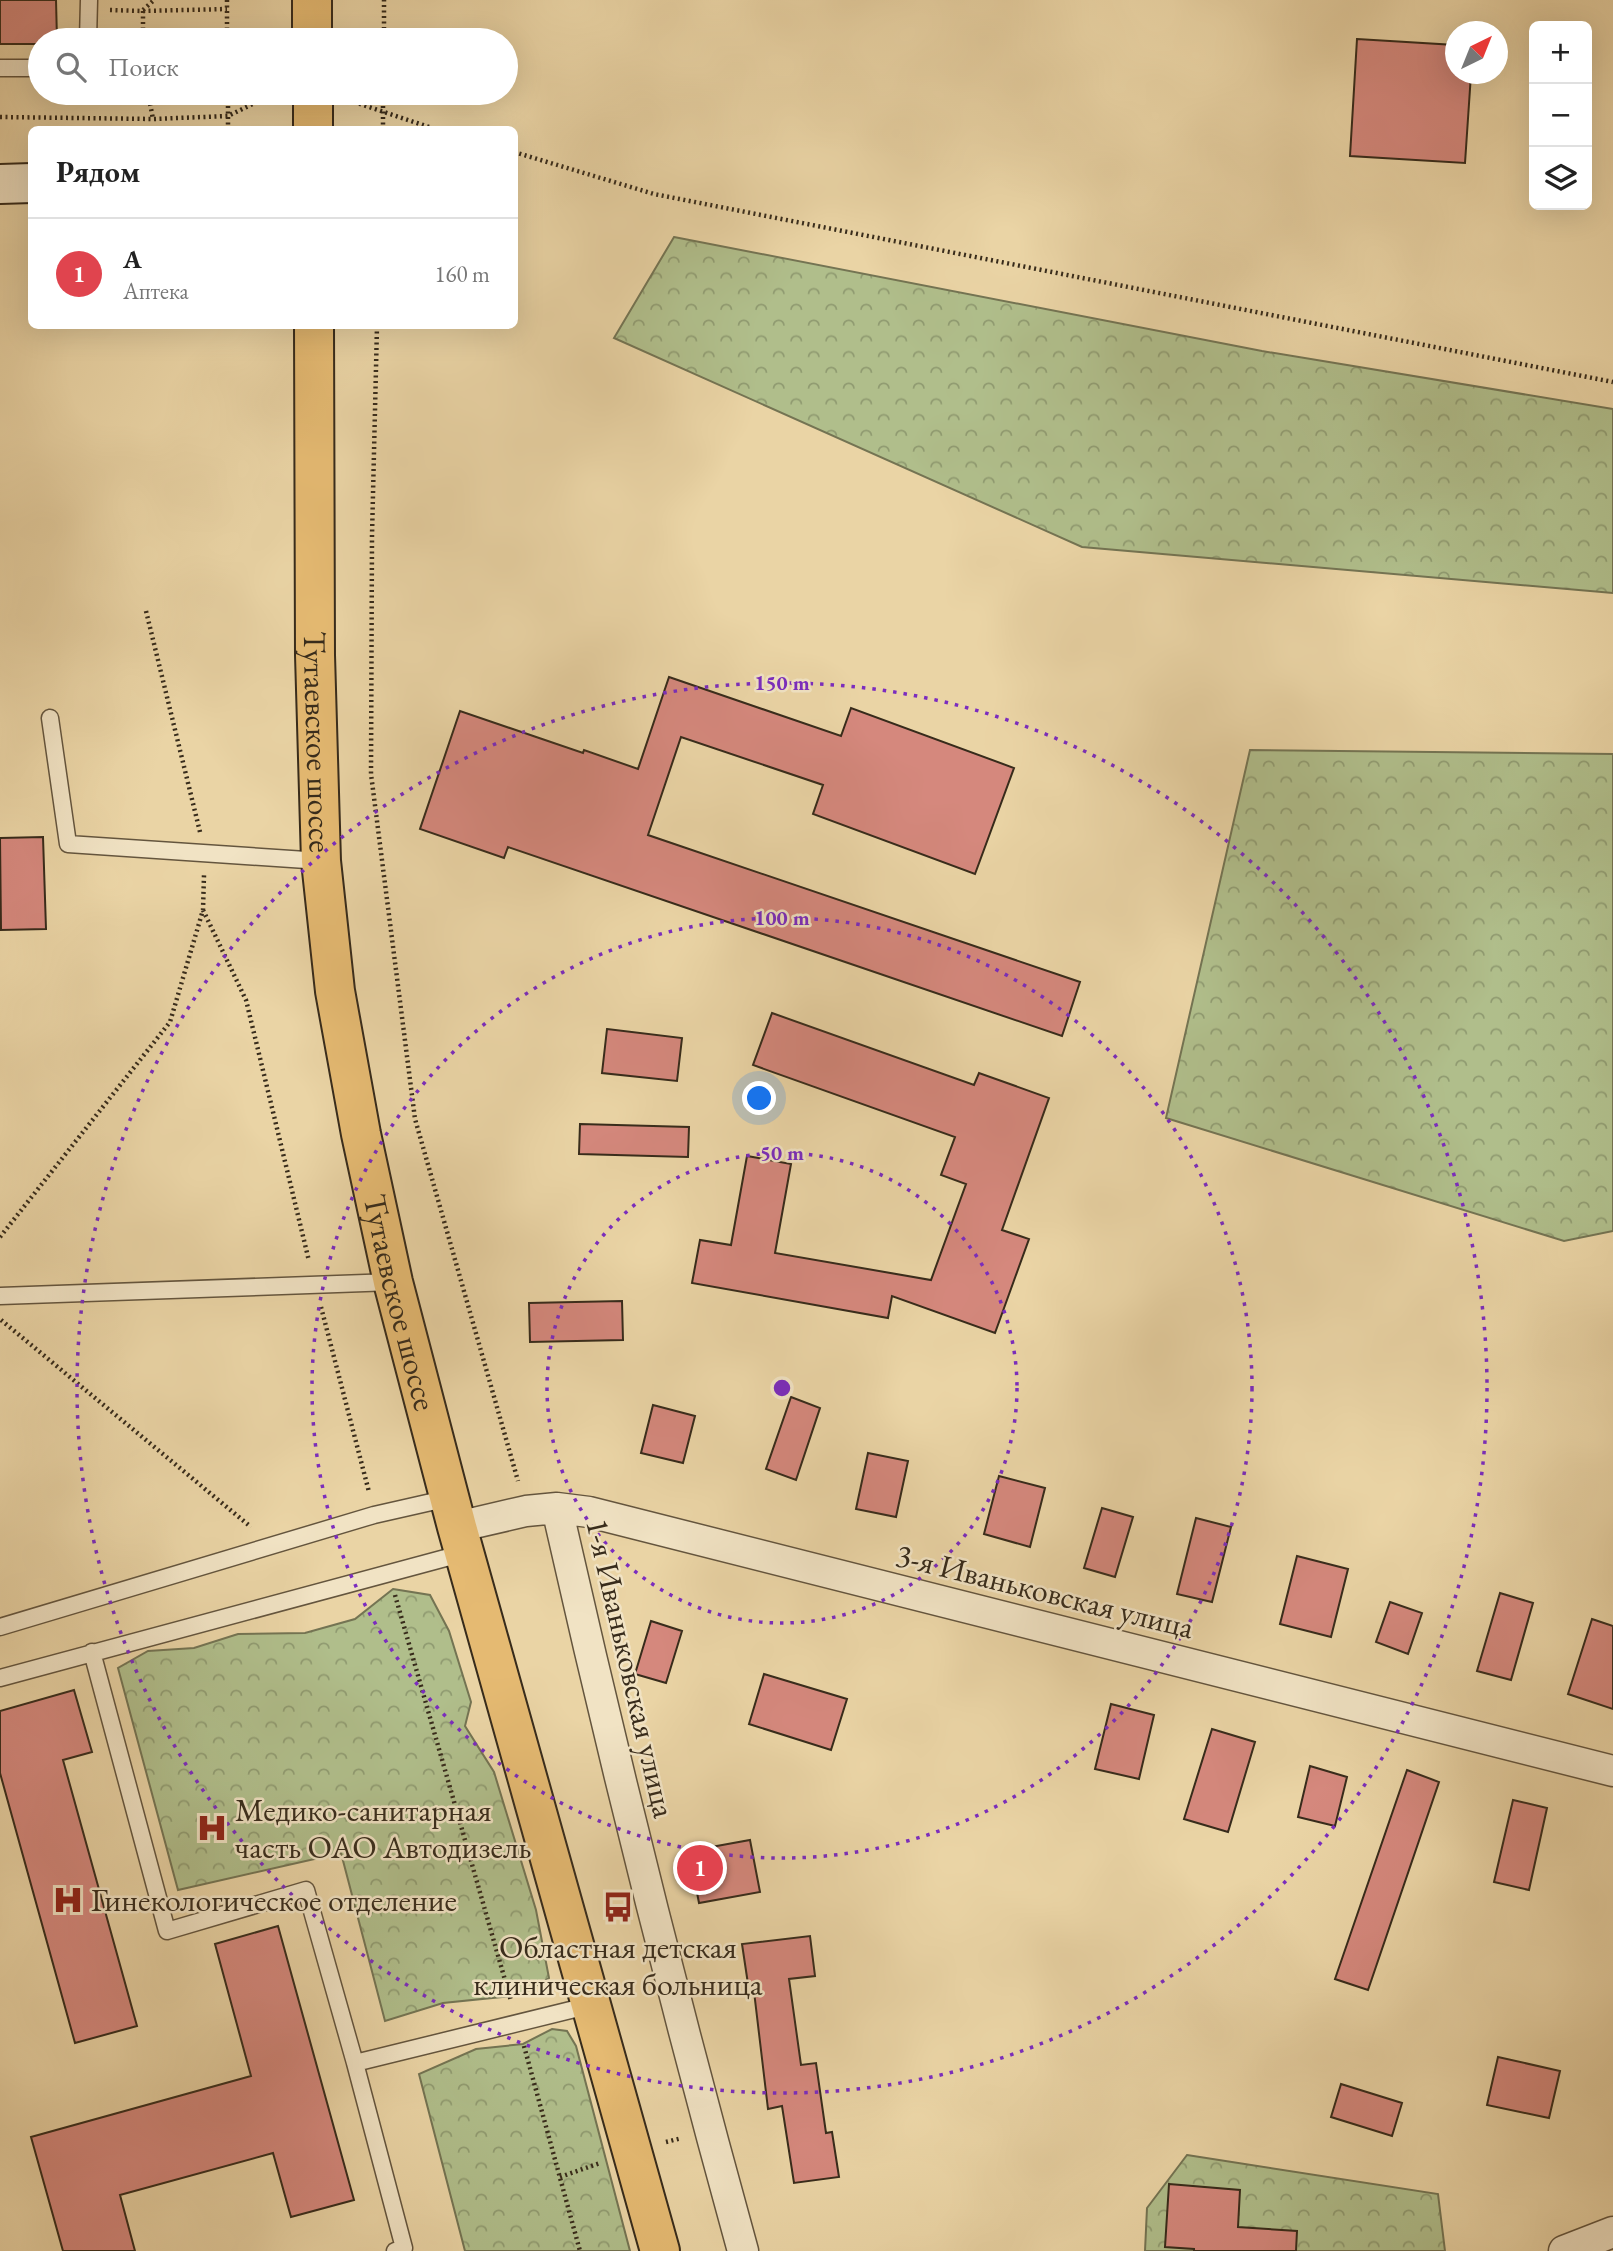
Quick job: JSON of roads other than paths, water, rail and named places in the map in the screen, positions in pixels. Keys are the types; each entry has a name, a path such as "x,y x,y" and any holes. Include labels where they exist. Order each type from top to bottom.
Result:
{"main road":[{"path":"312,0 312,28"},
{"path":"313,105 313,126"},
{"name":"Тутаевское шоссе","path":"314,329 315,655 321,861 335,991 360,1134 393,1282 457,1526 660,2251"}],"street":[{"path":"0,184 28,183"},
{"name":"3-я Иваньковская улица","path":"457,1526 526,1511 557,1508 589,1512 1613,1771"},
{"name":"1-я Иваньковская улица","path":"557,1508 589,1650 695,2077 743,2251"},
{"path":"1563,2251 1613,2232"}],"lane":[{"path":"88,28 89,5"},
{"path":"0,68 28,68"},
{"path":"50,718 68,844 321,861"},
{"path":"0,1296 393,1282"},
{"path":"0,1627 374,1515 457,1526"},
{"path":"0,1678 389,1574 457,1526"},
{"path":"92,1652 167,1931 306,1890 404,2248 395,2251"},
{"path":"355,2063 593,2005"}],"place":[{"name":"Медико-санитарная часть ОАО Автодизель","path":"212,1828"},
{"name":"А","path":"700,1868"},
{"name":"Гинекологическое отделение","path":"68,1900"},
{"name":"Областная детская клиническая больница","path":"618,1907"}]}
